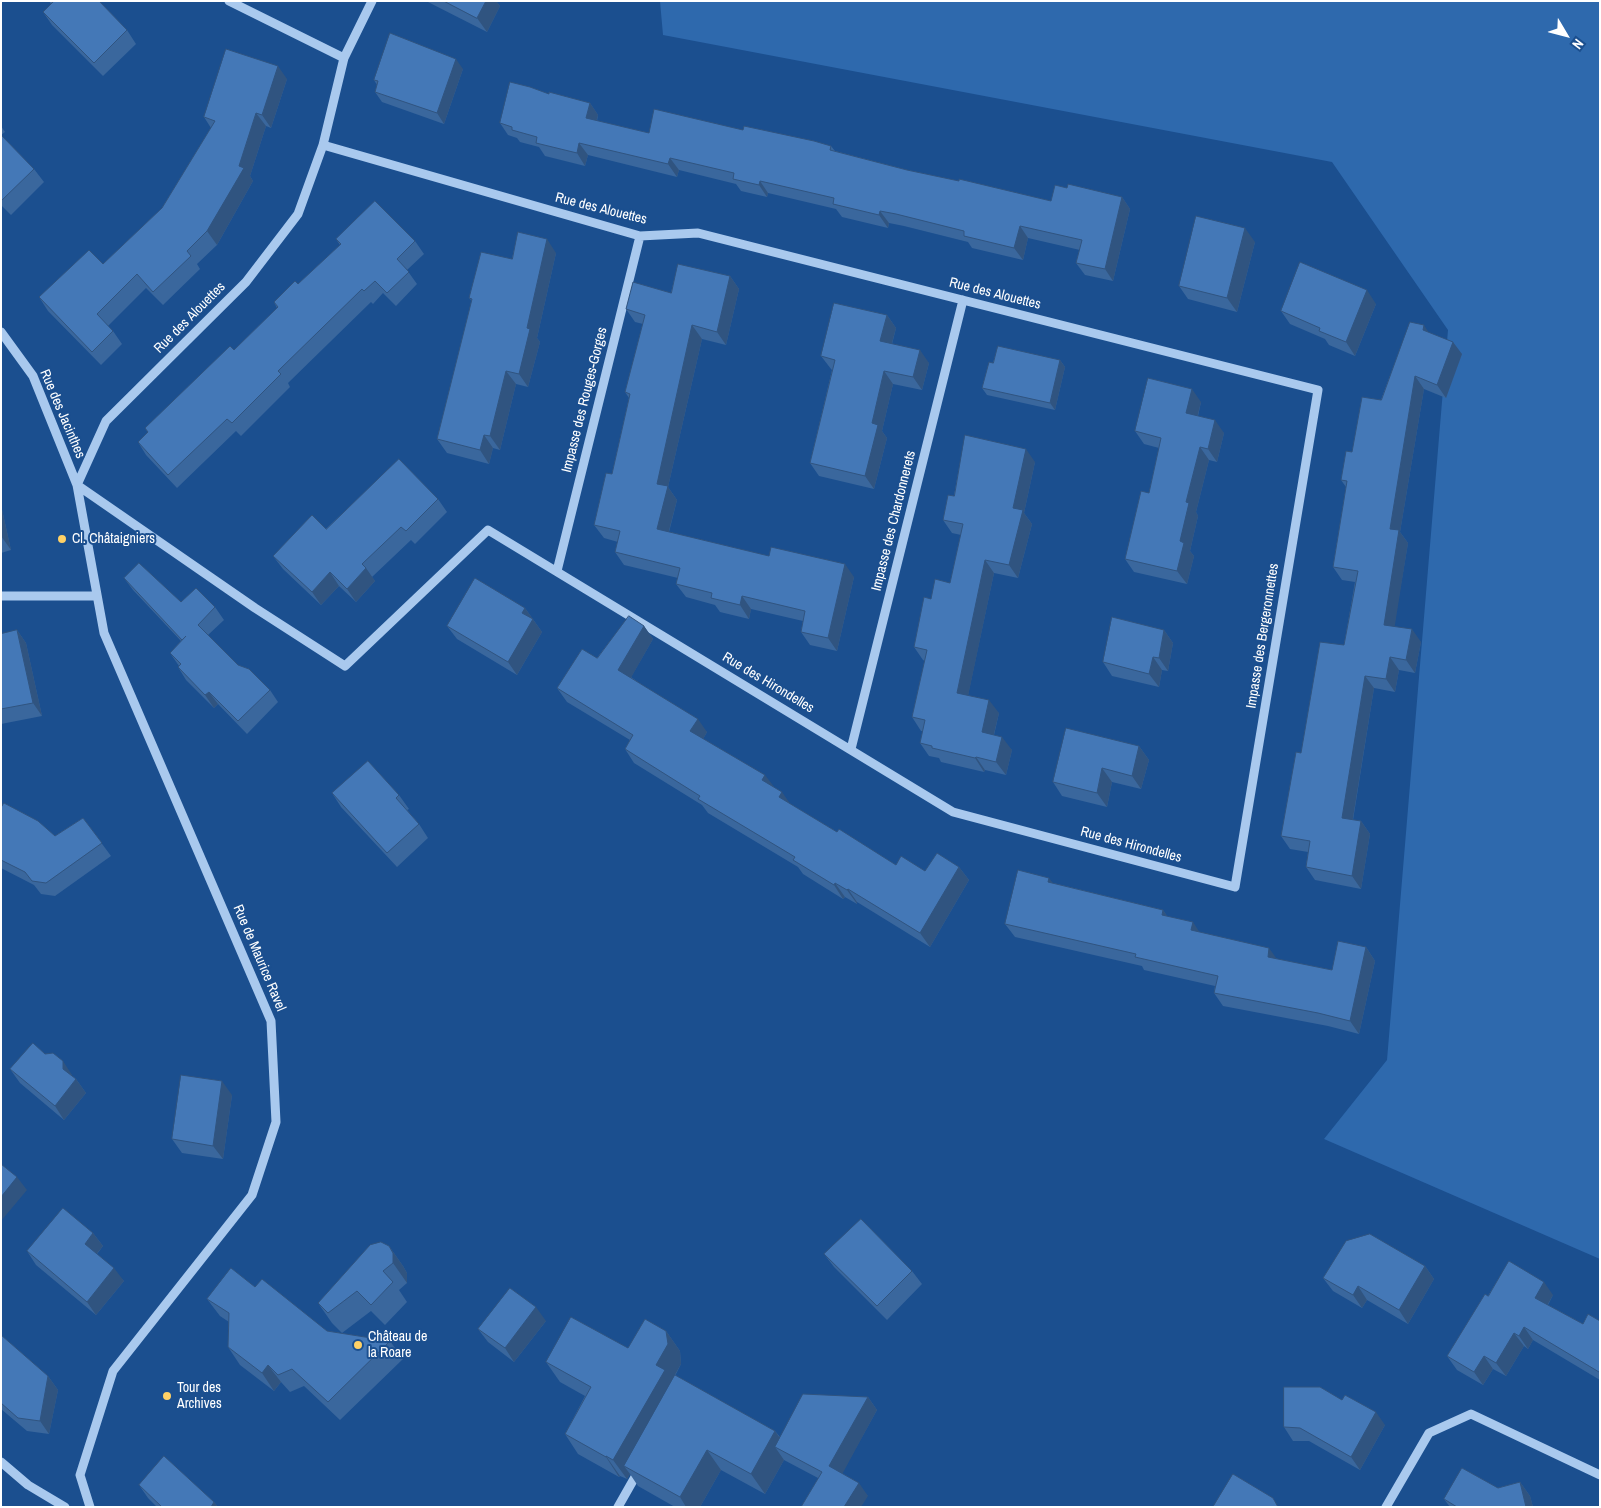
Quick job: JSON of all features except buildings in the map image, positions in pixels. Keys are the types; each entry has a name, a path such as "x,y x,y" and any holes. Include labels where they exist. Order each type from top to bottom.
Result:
{"street":[{"path":"229,1 344,58"},
{"path":"323,145 344,58 372,1"},
{"name":"Rue des Alouettes","path":"77,485 106,421 246,282 298,214 323,145 640,236 698,233 1318,390"},
{"name":"Impasse des Rouges-Gorges","path":"557,571 640,236"},
{"name":"Impasse des Chardonnerets","path":"851,750 963,300"},
{"name":"Rue des Jacinthes","path":"1,332 33,376 77,485 96,596"},
{"name":"Impasse des Bergeronnettes","path":"1235,887 1318,390"},
{"name":"Rue des Hirondelles","path":"77,485 247,602 345,666 488,530 954,812 1235,887"},
{"path":"1,596 96,596"},
{"name":"Rue de Maurice Ravel","path":"90,1507 80,1474 113,1370 252,1195 276,1122 271,1021 104,633 96,596"},
{"path":"1386,1507 1429,1433 1471,1414 1600,1475"},
{"path":"618,1507 646,1458"},
{"path":"1,1462 28,1485 65,1507"}],"shaded area":[{"path":"660,1 1600,1 1600,1259 1324,1139 1387,1060 1448,330 1332,162 663,35"}],"place":[{"name":"Cl. Châtaigniers","path":"62,539"},
{"name":"Château de la Roare","path":"358,1345"},
{"name":"Tour des Archives","path":"167,1396"}]}
